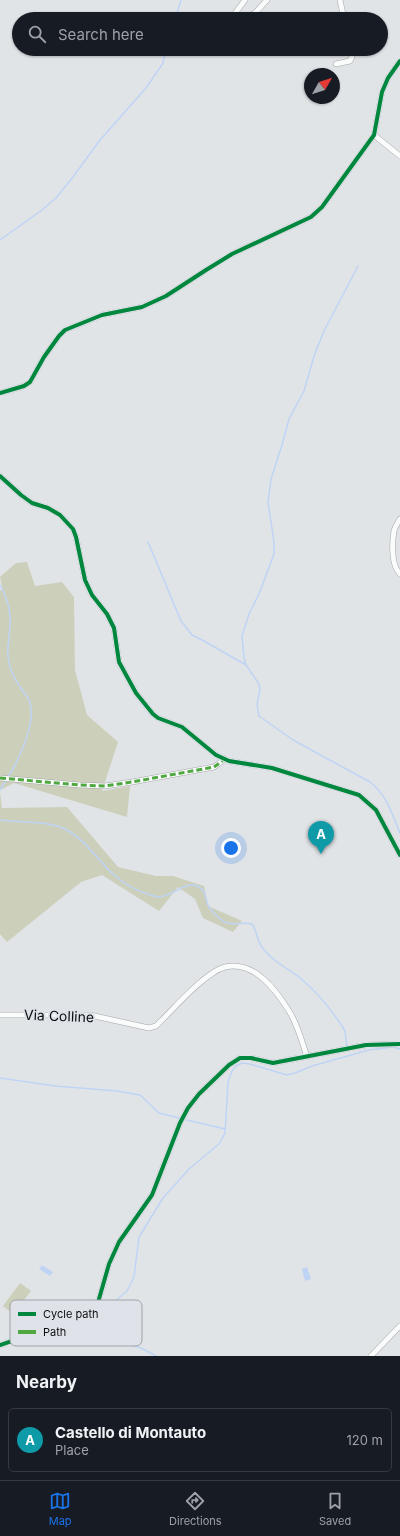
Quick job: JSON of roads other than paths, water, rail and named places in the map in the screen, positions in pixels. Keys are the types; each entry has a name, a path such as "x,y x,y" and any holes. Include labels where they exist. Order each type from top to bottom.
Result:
{"street":[{"path":"236,12 246,0"},
{"path":"255,12 267,0"},
{"path":"340,0 343,12"},
{"path":"336,64 350,61 352,56"},
{"path":"0,393 24,386 30,382 47,353 65,330 102,315 142,307 166,296 232,254 311,217 322,207 374,136 382,92 388,78 400,62"},
{"path":"374,136 400,156"},
{"path":"0,476 32,503 48,508 60,515 73,529 85,580 92,595 107,614 114,628 119,662 136,693 153,714 158,718 182,727 216,755 229,761 272,768 359,795 376,810 400,855"},
{"path":"400,519 394,530 393,546 394,565 400,574"},
{"path":"0,778 105,786 214,767 225,760"},
{"name":"Via Colline","path":"0,1015 90,1015 149,1028 159,1023 206,977 224,967 234,966 245,968 255,973 270,984 290,1012 307,1057"},
{"path":"99,1300 109,1264 120,1242 152,1194 180,1123 188,1108 199,1094 229,1065 240,1058 252,1058 273,1063 366,1045 400,1044"},
{"path":"371,1356 400,1326"},
{"path":"0,1345 10,1342"}],"water":[{"path":"42,1265 53,1272 50,1276 39,1269"},
{"path":"307,1267 311,1279 305,1281 302,1269"}],"waterway":[{"path":"177,12 181,0"},
{"path":"0,240 56,198 100,140 146,88 163,63 164,56"},
{"path":"358,266 325,329 315,353 304,391 289,419 271,479 268,502 274,542 274,554 259,594 249,614 242,636 246,665 259,684 260,689 257,704 259,716 293,740 370,782 385,799 400,833"},
{"path":"148,542 181,621 192,635 246,665"},
{"path":"0,585 10,614 8,653 10,666 17,682 29,699 31,711 29,731 17,761 8,777"},
{"path":"0,790 6,780"},
{"path":"0,820 38,822 60,827 76,836 83,842 118,879 132,888 148,894 160,897 188,885 199,887 205,894 209,907 217,916 227,923 252,924 262,948 277,962 305,982 317,994 333,1013 345,1031 347,1047"},
{"path":"116,1300 127,1291 134,1277 139,1237 163,1198 189,1169 219,1144 225,1133 228,1082 232,1071 236,1066 242,1063 250,1064 287,1075 312,1066 369,1050 393,1047 400,1049"},
{"path":"0,1078 55,1086 117,1091 140,1095 159,1113 179,1118"},
{"path":"187,1120 225,1129"},
{"path":"134,1346 156,1356"}],"place":[{"name":"Castello di Montauto","path":"321,854"}]}
